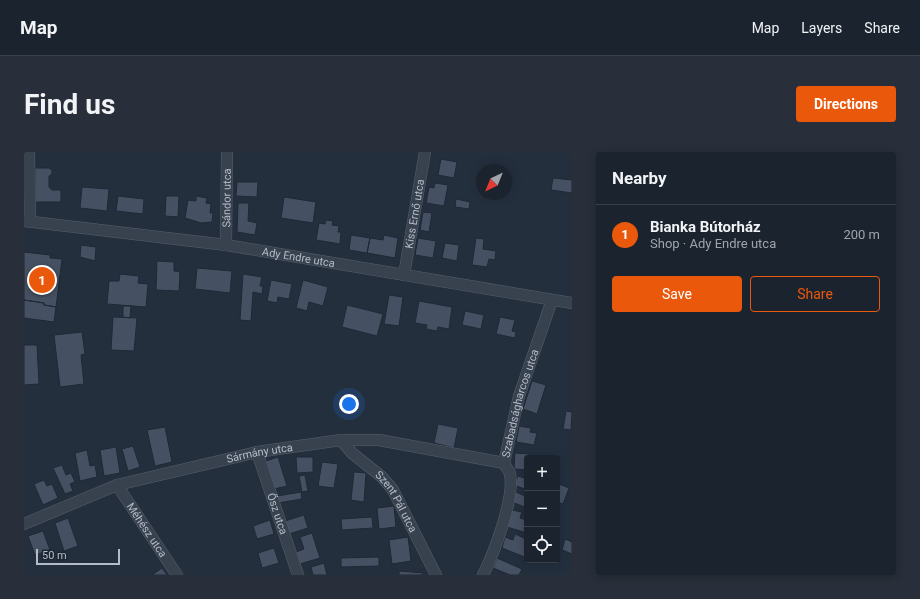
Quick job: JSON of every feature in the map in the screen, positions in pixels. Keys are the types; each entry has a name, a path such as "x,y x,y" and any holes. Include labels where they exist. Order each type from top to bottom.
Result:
{"street":[{"path":"27,222 29,152"},
{"name":"Sándor utca","path":"226,245 227,152"},
{"name":"Kiss Ernő utca","path":"404,275 425,152"},
{"name":"Ady Endre utca","path":"27,222 226,245 572,303"},
{"name":"Szabadságharcos utca","path":"483,575 503,524 510,492 510,474 504,463 519,396 552,300"},
{"name":"Sármány utca","path":"24,524 117,485 258,452 341,440 379,440 504,463"},
{"name":"Szent Pál utca","path":"341,440 352,453 382,477 394,490 436,575"},
{"name":"Ősz utca","path":"258,452 298,575"},
{"name":"Méhész utca","path":"117,485 177,575"}],"building":[{"path":"441,159 457,162 454,178 438,175"},
{"path":"35,168 49,168 52,170 52,174 49,176 49,187 52,190 61,190 61,202 35,202"},
{"path":"553,178 572,180 572,193 551,190"},
{"path":"237,182 258,182 257,197 236,196"},
{"path":"435,183 448,185 444,206 426,203 429,187 434,188"},
{"path":"82,187 109,189 107,211 80,208"},
{"path":"118,196 144,199 143,214 116,211"},
{"path":"166,196 179,196 178,217 165,216"},
{"path":"196,196 207,198 206,203 211,204 210,213 213,213 212,222 201,223 185,218 188,200 196,201"},
{"path":"284,197 316,202 313,223 281,218"},
{"path":"456,199 470,202 469,209 455,207"},
{"path":"238,203 249,203 248,221 257,223 255,235 237,232"},
{"path":"423,212 432,213 429,232 420,230"},
{"path":"326,220 333,221 332,225 339,226 338,232 341,232 340,244 316,240 319,223 325,224"},
{"path":"351,235 370,238 367,253 349,250"},
{"path":"384,235 398,238 395,258 367,253 370,238 383,240"},
{"path":"418,238 436,241 433,258 415,255"},
{"path":"476,238 484,239 483,249 496,251 495,260 489,259 487,267 472,265"},
{"path":"445,243 459,245 457,261 442,258"},
{"path":"81,245 96,247 95,261 80,257"},
{"path":"24,252 50,255 50,258 62,259 56,307 44,305 44,303 24,300"},
{"path":"157,261 174,262 174,271 180,272 179,291 156,290"},
{"path":"197,268 232,271 230,293 195,289"},
{"path":"120,274 139,276 138,283 148,284 146,307 107,304 109,281 119,281"},
{"path":"243,274 262,277 260,286 263,286 262,294 253,292 251,321 240,320"},
{"path":"271,280 292,284 289,299 278,297 277,303 267,301"},
{"path":"303,280 328,287 323,306 309,302 307,311 296,308"},
{"path":"389,295 403,297 399,326 384,324"},
{"path":"24,300 44,303 44,305 56,307 54,322 24,318"},
{"path":"419,301 452,307 449,329 438,327 437,331 426,329 427,325 415,323"},
{"path":"347,305 383,314 377,336 342,327"},
{"path":"123,306 131,306 130,318 123,317"},
{"path":"465,311 484,315 481,329 462,325"},
{"path":"113,317 137,318 134,351 111,350"},
{"path":"500,317 515,320 512,331 516,332 515,338 496,334"},
{"path":"82,332 85,354 81,355 84,384 60,387 54,335"},
{"path":"24,345 37,345 39,384 24,385"},
{"path":"532,381 546,385 537,414 523,409"},
{"path":"566,411 572,412 571,430 563,429"},
{"path":"438,424 458,428 454,448 434,443"},
{"path":"519,426 531,428 530,432 537,433 534,445 516,442"},
{"path":"165,427 172,462 155,466 147,430"},
{"path":"133,446 140,467 128,471 122,449"},
{"path":"116,447 120,473 104,476 100,450"},
{"path":"87,450 90,466 95,465 97,477 80,481 75,453"},
{"path":"515,453 529,454 524,455 524,470 514,469"},
{"path":"278,457 287,486 274,489 266,461"},
{"path":"296,457 313,457 313,472 297,473"},
{"path":"322,462 338,464 334,488 318,486"},
{"path":"62,465 66,475 71,473 75,482 70,484 73,491 65,494 53,468"},
{"path":"354,472 366,473 364,502 351,500"},
{"path":"305,475 308,491 302,492 299,476"},
{"path":"518,476 524,478 524,489 514,485"},
{"path":"44,480 47,486 52,484 58,498 43,505 34,484"},
{"path":"560,484 569,488 563,504 560,503"},
{"path":"301,492 302,499 278,503 277,496"},
{"path":"516,492 524,496 524,507 512,502"},
{"path":"394,506 396,527 379,529 377,508"},
{"path":"512,510 522,512 520,518 524,519 524,532 507,527"},
{"path":"304,515 308,528 289,534 285,521"},
{"path":"372,517 373,528 342,530 341,519"},
{"path":"68,518 78,546 64,551 55,523"},
{"path":"270,520 274,534 257,539 253,526"},
{"path":"43,531 50,550 35,555 28,536"},
{"path":"312,533 320,558 300,564 296,552 304,549 300,537"},
{"path":"515,534 524,538 524,557 502,548 505,537 513,540"},
{"path":"408,537 411,561 392,564 389,540"},
{"path":"565,539 572,542 572,554 562,550"},
{"path":"274,548 279,563 262,568 258,553"},
{"path":"379,557 379,566 341,567 341,558"},
{"path":"497,558 522,569 519,575 510,575 493,568"},
{"path":"324,563 327,575 313,575 311,567"},
{"path":"162,568 167,575 152,575"},
{"path":"399,571 423,573 423,575 399,575"}],"place":[{"name":"Bianka Bútorház","path":"42,280"}]}
